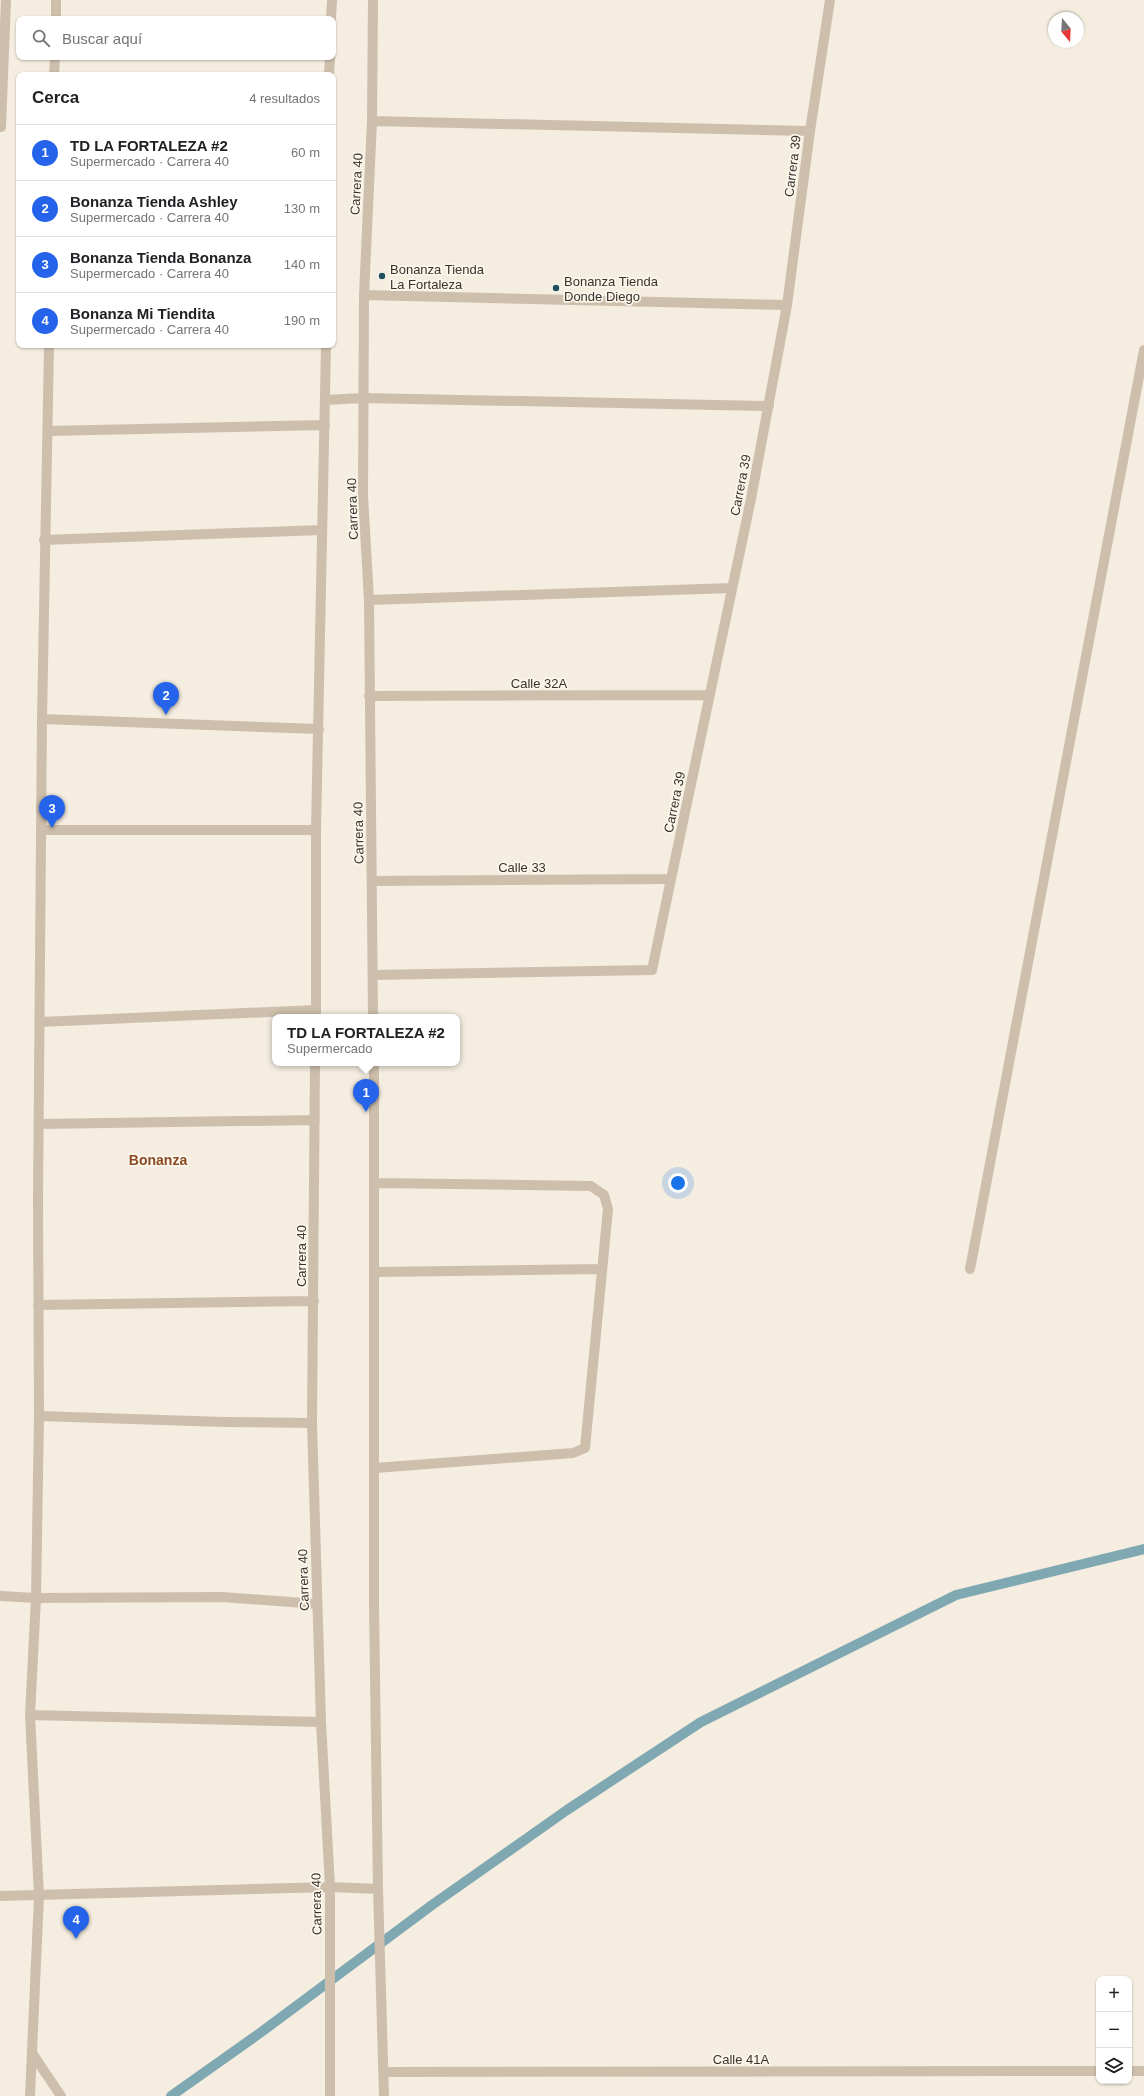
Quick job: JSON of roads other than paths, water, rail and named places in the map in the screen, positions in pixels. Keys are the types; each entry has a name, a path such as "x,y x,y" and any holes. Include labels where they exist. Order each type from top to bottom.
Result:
{"street":[{"path":"1,127 6,0"},
{"path":"56,0 56,16"},
{"path":"331,16 332,0"},
{"name":"Carrera 40","path":"373,0 372,121 364,295 363,496 369,600 369,696 374,975 373,1014"},
{"name":"Carrera 39","path":"374,975 652,970 732,588 787,305 810,131 830,0"},
{"path":"54,72 55,60"},
{"path":"329,72 330,60"},
{"path":"372,121 810,131"},
{"path":"364,295 787,305"},
{"path":"30,2096 39,1896 30,1715 36,1598 39,1416 38,1305 42,719 44,540 49,348"},
{"path":"316,1014 316,830 319,729 321,530 326,400 326,348"},
{"path":"970,1269 1144,350"},
{"path":"326,400 364,398 768,406"},
{"path":"48,431 325,425"},
{"path":"44,540 321,530"},
{"path":"369,600 732,588"},
{"name":"Calle 32A","path":"369,696 710,695"},
{"path":"42,719 319,729"},
{"path":"41,830 316,830"},
{"name":"Calle 33","path":"372,881 671,879"},
{"path":"40,1022 272,1015"},
{"name":"Carrera 40","path":"315,1066 312,1423 316,1604 330,1887 330,2096"},
{"path":"374,1066 376,1183 373,1359 375,1468 374,1605 378,1889 384,2096"},
{"path":"39,1124 315,1120"},
{"path":"375,1468 573,1453 585,1448 608,1209 604,1196 591,1186 376,1183"},
{"path":"375,1272 602,1269"},
{"path":"38,1305 314,1301"},
{"path":"39,1416 224,1422 312,1423"},
{"path":"0,1596 36,1598 222,1597 316,1604"},
{"path":"30,1715 321,1722"},
{"path":"0,1896 330,1887 378,1889"},
{"path":"32,2053 61,2096"},
{"name":"Calle 41A","path":"383,2072 1096,2071"},
{"path":"1132,2071 1144,2071"}],"waterway":[{"path":"171,2096 260,2033 432,1905 567,1810 701,1722 956,1595 1144,1549"}],"place":[{"name":"Bonanza Tienda La Fortaleza","path":"382,276"},
{"name":"Bonanza Tienda Donde Diego","path":"556,288"},
{"name":"Bonanza Tienda Ashley","path":"166,715"},
{"name":"Bonanza Tienda Bonanza","path":"52,828"},
{"name":"TD LA FORTALEZA #2","path":"366,1112"},
{"name":"Bonanza Mi Tiendita","path":"76,1939"}],"district":[{"name":"Bonanza","path":"158,1160"}]}
